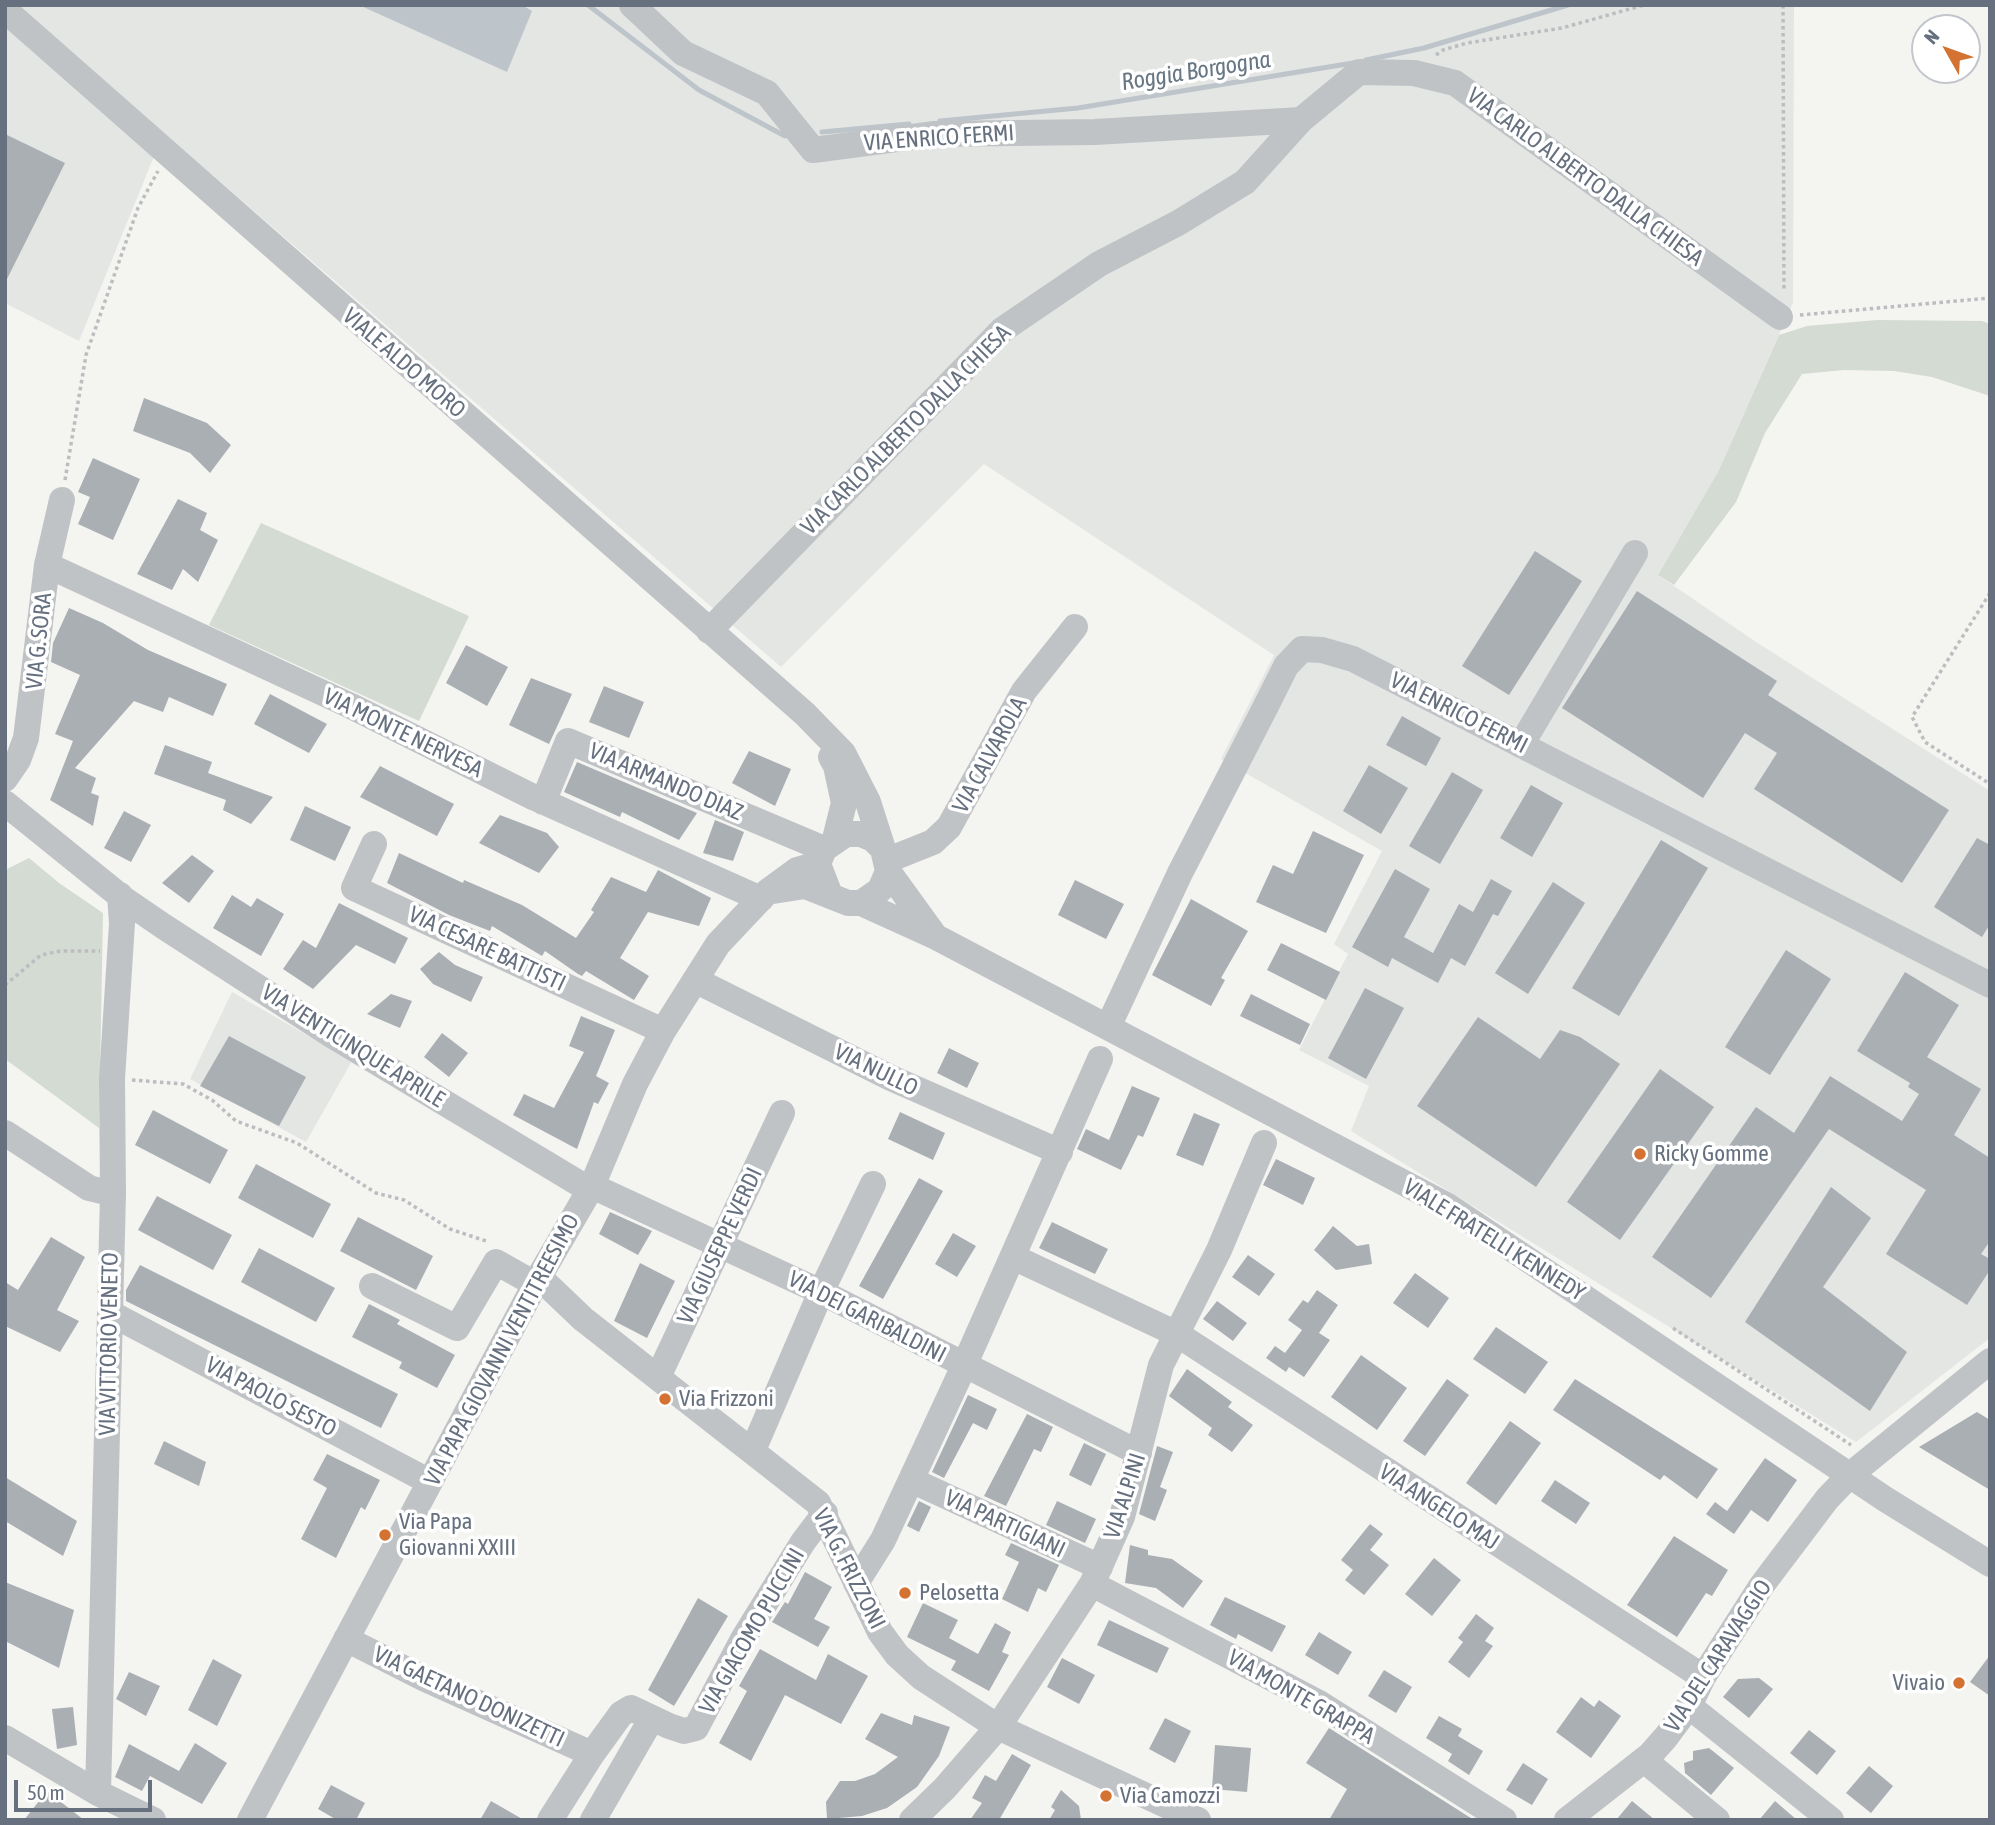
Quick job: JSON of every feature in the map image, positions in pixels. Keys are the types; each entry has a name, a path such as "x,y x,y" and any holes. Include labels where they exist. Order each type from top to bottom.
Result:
{"street":[{"name":"VIA ENRICO FERMI","path":"632,5 682,53 767,93 813,150 934,134 1095,132 1301,120"},
{"name":"VIALE ALDO MORO","path":"6,12 805,714 843,753 868,802 886,860"},
{"name":"VIA CARLO ALBERTO DALLA CHIESA","path":"709,631 1002,330 1099,264 1178,223 1245,182 1301,120 1359,72 1414,73 1455,83 1780,317"},
{"name":"VIA G. SORA","path":"5,779 19,760 26,738 47,565 62,500"},
{"path":"1521,745 1635,553"},
{"name":"VIA MONTE NERVESA","path":"47,565 351,706 543,802 764,895"},
{"name":"VIA CALVAROLA","path":"886,860 933,842 949,827 1024,691 1075,627"},
{"name":"VIA ENRICO FERMI","path":"1108,1027 1180,873 1259,718 1286,666 1302,649 1322,649 1353,659 1990,985"},
{"name":"VIALE ALDO MORO","path":"805,714 836,766 844,803 826,850"},
{"name":"VIA ARMANDO DIAZ","path":"543,802 568,741 826,850"},
{"name":"VIA VENTICINQUE APRILE","path":"5,803 120,895 330,1034 580,1184 592,1186"},
{"path":"764,895 805,886 849,904 861,903 880,890 886,860 873,839 861,834 846,834 826,850 830,895"},
{"name":"VIA CESARE BATTISTI","path":"373,844 354,888 663,1031"},
{"name":"VIA PAPA GIOVANNI VENTITREESIMO","path":"250,1820 537,1281 592,1186 635,1084 663,1031 718,944 764,895 826,850"},
{"name":"VIALE FRATELLI KENNEDY","path":"886,860 936,937"},
{"name":"VIA VITTORIO VENETO","path":"98,1793 113,1195 113,1079 122,923 120,895"},
{"name":"VIALE FRATELLI KENNEDY","path":"861,903 936,937 1448,1206 1850,1475 1990,1564"},
{"name":"VIA NULLO","path":"695,980 891,1078 1060,1152"},
{"path":"856,1583 883,1540 911,1480 1100,1059"},
{"name":"VIA GIUSEPPE VERDI","path":"658,1377 782,1113"},
{"path":"5,1133 89,1188 113,1195"},
{"name":"VIA ALPINI","path":"912,1820 945,1788 998,1727 1096,1576 1122,1517 1161,1365 1219,1250 1264,1143"},
{"path":"753,1450 821,1292 873,1184"},
{"name":"VIA DEI GARIBALDINI","path":"592,1186 821,1292 1139,1453"},
{"name":"VIA ANGELO MAJ","path":"1013,1257 1177,1334 1703,1677"},
{"name":"VIA G. FRIZZONI","path":"372,1286 457,1328 496,1262 537,1281 818,1503 880,1632 897,1655 950,1699 998,1727"},
{"name":"VIA PAOLO SESTO","path":"110,1313 430,1482"},
{"name":"VIA DEL CARAVAGGIO","path":"1567,1820 1644,1760 1666,1737 1689,1706 1703,1677 1762,1585 1827,1499 1850,1475 1990,1361"},
{"name":"VIA PARTIGIANI","path":"911,1480 1096,1576"},
{"name":"VIA GIACOMO PUCCINI","path":"592,1754 621,1714 631,1708 684,1731 696,1728 743,1639 803,1542 825,1513"},
{"name":"VIA MONTE GRAPPA","path":"1096,1576 1319,1703 1504,1820"},
{"name":"VIA GAETANO DONIZETTI","path":"346,1639 425,1679 592,1754"},
{"path":"1689,1706 1831,1820"},
{"path":"593,1820 660,1722"},
{"path":"998,1727 1193,1819"},
{"path":"5,1738 98,1793 153,1820"},
{"path":"550,1820 592,1754"},
{"path":"1644,1760 1717,1820"}],"path":[{"path":"1414,73 1443,50 1455,46 1562,28 1644,5"},
{"path":"1783,5 1786,253 1780,317 1990,299"},
{"path":"62,500 86,355 138,208 167,154"},
{"path":"1990,593 1912,717 1925,742 1990,784"},
{"path":"5,985 41,955 60,951 107,951"},
{"path":"113,1079 183,1084 212,1100 236,1121 297,1143 376,1193 404,1200 450,1229 497,1246"}],"shaded area":[{"path":"5,5 1794,5 1793,303 1719,470 1658,575 1756,642 1990,791 1990,1338 1856,1442 1351,1131 1369,1086 1299,1050 1348,954 1334,944 1382,851 1221,759 1274,655 984,464 781,667 166,135 152,161 79,341 5,303"},
{"path":"359,5 522,5 532,11 507,72"},
{"path":"1877,320 1982,321 1990,324 1990,396 1932,377 1894,371 1844,370 1802,374 1765,433 1736,502 1674,585 1658,575 1719,470 1779,335 1807,326"},
{"path":"261,523 469,616 419,721 209,625"},
{"path":"29,858 59,883 103,913 99,1128 5,1059 5,870"},
{"path":"232,992 352,1061 306,1142 190,1079"}],"building":[{"path":"5,134 65,163 5,283"},
{"path":"144,398 207,423 231,445 210,473 190,453 133,431"},
{"path":"93,458 140,479 113,540 78,524 90,497 78,492"},
{"path":"178,499 207,513 200,530 218,540 198,582 183,569 172,590 137,574"},
{"path":"1535,551 1582,581 1509,695 1462,666"},
{"path":"1637,591 1777,681 1768,695 1949,810 1902,883 1754,789 1777,753 1745,733 1703,798 1562,708"},
{"path":"69,608 103,623 148,650 227,684 213,716 169,697 163,712 134,701 75,768 96,778 91,793 99,796 93,826 50,800 73,741 55,734 80,675 51,662 53,643"},
{"path":"466,645 508,667 487,706 446,683"},
{"path":"531,678 572,694 549,744 509,725"},
{"path":"604,686 644,702 629,738 589,722"},
{"path":"270,694 327,724 309,753 254,724"},
{"path":"1402,716 1441,738 1426,766 1386,745"},
{"path":"165,745 212,762 208,773 273,797 251,824 223,810 226,800 154,774"},
{"path":"749,751 791,769 775,806 732,783"},
{"path":"577,762 697,813 679,840 622,812 620,817 564,792"},
{"path":"1369,765 1408,788 1381,834 1343,811"},
{"path":"380,766 454,804 437,836 360,797"},
{"path":"1452,772 1483,790 1440,864 1409,846"},
{"path":"1531,785 1563,803 1532,857 1500,838"},
{"path":"305,806 351,827 335,861 290,840"},
{"path":"124,811 151,825 131,862 104,848"},
{"path":"500,815 547,833 559,847 539,873 479,843"},
{"path":"715,820 744,832 733,861 703,853"},
{"path":"1313,831 1364,855 1326,933 1256,902 1273,865 1293,874"},
{"path":"1977,838 1990,845 1990,924 1982,937 1934,907"},
{"path":"1661,840 1708,868 1619,1016 1572,988"},
{"path":"399,853 463,883 464,880 522,905 576,938 594,912 591,910 611,877 646,892 658,870 711,898 699,926 648,912 620,958 649,976 634,1000 586,971 582,976 578,974 545,951 542,956 492,926 490,931 449,915 387,883"},
{"path":"192,855 214,871 189,903 162,883"},
{"path":"1395,869 1430,889 1404,937 1433,953 1459,904 1473,912 1491,879 1512,891 1498,916 1493,914 1465,966 1451,958 1438,983 1392,958 1388,967 1352,947"},
{"path":"1075,880 1124,904 1106,939 1058,915"},
{"path":"1553,882 1585,903 1528,994 1495,973"},
{"path":"232,895 251,907 257,898 284,914 261,956 213,928"},
{"path":"1191,899 1248,931 1221,978 1225,980 1211,1006 1152,975"},
{"path":"339,903 408,938 395,964 356,945 313,989 283,969 303,940 316,948"},
{"path":"1281,943 1340,972 1326,1000 1267,970"},
{"path":"1786,950 1831,979 1770,1075 1725,1047"},
{"path":"439,952 455,965 483,977 471,1002 433,984 420,969"},
{"path":"1905,972 1959,1005 1927,1057 1981,1089 1954,1135 1990,1158 1990,1241 1981,1254 1990,1259 1990,1270 1967,1305 1886,1254 1926,1190 1829,1129 1711,1298 1652,1257 1756,1107 1794,1133 1830,1076 1902,1121 1919,1094 1908,1087 1910,1083 1857,1051"},
{"path":"1365,988 1404,1008 1366,1079 1328,1058"},
{"path":"391,994 412,1001 400,1028 367,1014"},
{"path":"1251,994 1310,1024 1300,1045 1240,1016"},
{"path":"581,1016 615,1030 596,1076 609,1083 598,1104 594,1102 577,1149 513,1115 524,1094 554,1108 584,1052 569,1046"},
{"path":"1478,1017 1540,1059 1560,1030 1580,1037 1620,1064 1536,1187 1417,1106"},
{"path":"442,1033 468,1053 449,1077 424,1057"},
{"path":"229,1036 306,1077 279,1126 200,1086"},
{"path":"949,1048 979,1063 967,1088 937,1073"},
{"name":"Ricky Gomme","path":"1660,1069 1714,1107 1620,1240 1567,1202"},
{"path":"1132,1086 1160,1098 1143,1137 1138,1135 1121,1170 1077,1149 1086,1129 1109,1140"},
{"path":"153,1110 228,1150 210,1184 135,1145"},
{"path":"900,1112 945,1133 933,1160 888,1139"},
{"path":"1194,1113 1220,1124 1203,1166 1176,1155"},
{"path":"1276,1159 1315,1178 1303,1205 1263,1185"},
{"path":"256,1164 331,1204 313,1238 238,1198"},
{"path":"919,1178 943,1191 883,1299 859,1286"},
{"path":"1831,1187 1871,1218 1823,1287 1907,1352 1870,1411 1745,1322"},
{"path":"157,1196 232,1235 213,1270 138,1230"},
{"path":"610,1212 652,1231 638,1255 599,1234"},
{"path":"358,1217 433,1256 416,1290 340,1251"},
{"path":"1052,1222 1108,1249 1095,1274 1039,1248"},
{"path":"1333,1226 1357,1246 1369,1244 1372,1264 1336,1270 1314,1250"},
{"path":"953,1233 976,1246 957,1277 935,1264"},
{"path":"51,1237 85,1257 57,1310 79,1321 60,1352 5,1326 5,1282 18,1290"},
{"path":"259,1248 335,1288 316,1322 241,1282"},
{"path":"1248,1255 1275,1274 1259,1296 1232,1277"},
{"path":"640,1263 675,1281 647,1338 614,1321"},
{"path":"140,1265 398,1394 381,1428 126,1301 126,1290"},
{"path":"1415,1273 1449,1298 1428,1328 1393,1303"},
{"path":"1317,1290 1338,1305 1319,1333 1330,1340 1304,1377 1289,1367 1286,1372 1266,1358 1275,1346 1285,1353 1302,1330 1288,1320 1303,1300 1308,1303"},
{"path":"1217,1301 1247,1323 1233,1341 1203,1319"},
{"path":"369,1304 400,1320 397,1324 455,1355 437,1388 399,1368 402,1362 352,1337"},
{"path":"1496,1327 1548,1362 1525,1394 1473,1359"},
{"path":"1361,1355 1407,1388 1377,1430 1331,1397"},
{"path":"1187,1369 1232,1402 1228,1407 1253,1425 1232,1452 1208,1435 1212,1428 1169,1396"},
{"path":"1447,1379 1469,1395 1425,1456 1403,1441"},
{"path":"1575,1379 1718,1469 1697,1499 1664,1475 1660,1480 1553,1410"},
{"path":"968,1395 997,1409 987,1430 973,1423 944,1478 932,1472"},
{"path":"1977,1412 1990,1420 1990,1490 1919,1447"},
{"path":"1027,1414 1053,1427 1041,1452 1034,1449 1006,1506 984,1496"},
{"path":"1510,1421 1541,1443 1496,1505 1466,1483"},
{"path":"164,1441 206,1462 199,1486 154,1464"},
{"path":"1084,1443 1106,1454 1091,1486 1069,1475"},
{"path":"1157,1446 1173,1452 1160,1487 1167,1490 1155,1521 1139,1514"},
{"path":"327,1454 380,1480 365,1510 361,1507 336,1558 301,1539 327,1488 313,1480"},
{"path":"1765,1458 1797,1480 1768,1522 1751,1510 1734,1534 1706,1514 1715,1502 1727,1511"},
{"path":"5,1477 77,1521 63,1556 5,1521"},
{"path":"1555,1480 1590,1503 1576,1524 1541,1501"},
{"path":"919,1501 931,1507 919,1532 907,1526"},
{"path":"1057,1501 1096,1519 1085,1543 1046,1525"},
{"path":"1370,1524 1383,1534 1370,1550 1389,1565 1364,1595 1345,1580 1353,1570 1341,1560"},
{"path":"1674,1536 1728,1570 1712,1596 1706,1593 1677,1637 1627,1605"},
{"path":"1011,1543 1059,1565 1046,1592 1038,1588 1028,1612 1002,1599 1019,1562 1005,1555"},
{"path":"1130,1545 1148,1550 1148,1555 1172,1559 1203,1581 1183,1608 1156,1588 1125,1583"},
{"path":"1434,1558 1461,1580 1432,1616 1405,1594"},
{"path":"805,1572 832,1587 814,1619 830,1627 818,1647 772,1622 785,1602 788,1604"},
{"path":"5,1582 74,1610 59,1668 5,1641"},
{"path":"1225,1597 1286,1626 1272,1652 1238,1634 1236,1639 1210,1625"},
{"path":"698,1598 728,1616 674,1706 648,1690"},
{"path":"923,1603 958,1620 949,1638 978,1654 995,1623 1011,1632 1002,1652 1009,1655 989,1691 951,1670 956,1661 907,1637"},
{"path":"1476,1614 1494,1628 1485,1641 1493,1646 1469,1678 1448,1662 1463,1642 1458,1638"},
{"path":"1109,1620 1169,1648 1157,1673 1097,1645"},
{"path":"1319,1632 1352,1652 1338,1675 1305,1655"},
{"path":"760,1649 816,1680 828,1654 868,1676 841,1724 785,1695 751,1761 719,1743 747,1691 739,1686"},
{"path":"1990,1655 1990,1696 1970,1682"},
{"path":"1062,1658 1095,1675 1079,1704 1047,1687"},
{"path":"213,1659 242,1675 217,1726 188,1710"},
{"path":"1384,1670 1412,1687 1396,1713 1368,1696"},
{"path":"129,1672 160,1686 146,1716 116,1699"},
{"path":"1759,1678 1773,1689 1749,1718 1723,1697 1738,1679"},
{"path":"1581,1697 1594,1707 1599,1700 1621,1716 1591,1758 1556,1732"},
{"path":"73,1707 77,1745 57,1749 52,1709"},
{"path":"881,1713 912,1725 914,1715 950,1727 939,1756 917,1787 887,1808 862,1816 827,1819 826,1802 840,1781 855,1781 875,1774 898,1757 865,1739"},
{"path":"1439,1716 1462,1729 1458,1736 1483,1751 1469,1775 1448,1761 1452,1754 1426,1738"},
{"path":"1165,1718 1191,1731 1175,1763 1149,1749"},
{"path":"1329,1728 1474,1820 1329,1820 1347,1789 1306,1763"},
{"path":"1809,1730 1836,1751 1817,1775 1790,1753"},
{"path":"195,1743 227,1763 202,1804 150,1776 142,1791 115,1777 129,1744 179,1771"},
{"path":"1215,1745 1251,1748 1247,1792 1212,1789"},
{"path":"1709,1748 1734,1768 1711,1795 1685,1773 1684,1763 1693,1760 1693,1751"},
{"path":"1012,1754 1031,1765 999,1820 970,1820 982,1803 972,1798 985,1775 996,1781"},
{"path":"1523,1763 1548,1779 1532,1805 1506,1790"},
{"path":"1869,1766 1893,1786 1871,1813 1846,1793"},
{"path":"331,1785 365,1803 356,1820 337,1820 318,1809"},
{"path":"1061,1790 1079,1806 1081,1820 1049,1820 1055,1810 1051,1807"},
{"path":"47,1791 84,1820 24,1820"},
{"path":"491,1801 524,1820 480,1820"},
{"path":"1632,1801 1655,1820 1616,1820"},
{"path":"1775,1801 1797,1820 1759,1820"}],"waterway":[{"name":"Roggia Borgogna","path":"588,5 699,90 785,136"},
{"name":"Roggia Borgogna","path":"1366,60 1424,48 1568,5"},
{"name":"Roggia Borgogna","path":"940,121 1078,108 1353,63"},
{"name":"Roggia Borgogna","path":"822,132 909,124"}],"place":[{"name":"Ricky Gomme","path":"1640,1154"},
{"name":"Via Frizzoni","path":"665,1399"},
{"name":"Via Papa Giovanni XXIII","path":"385,1535"},
{"name":"Pelosetta","path":"905,1593"},
{"name":"Vivaio","path":"1959,1683"},
{"name":"Via Camozzi","path":"1106,1796"}]}
